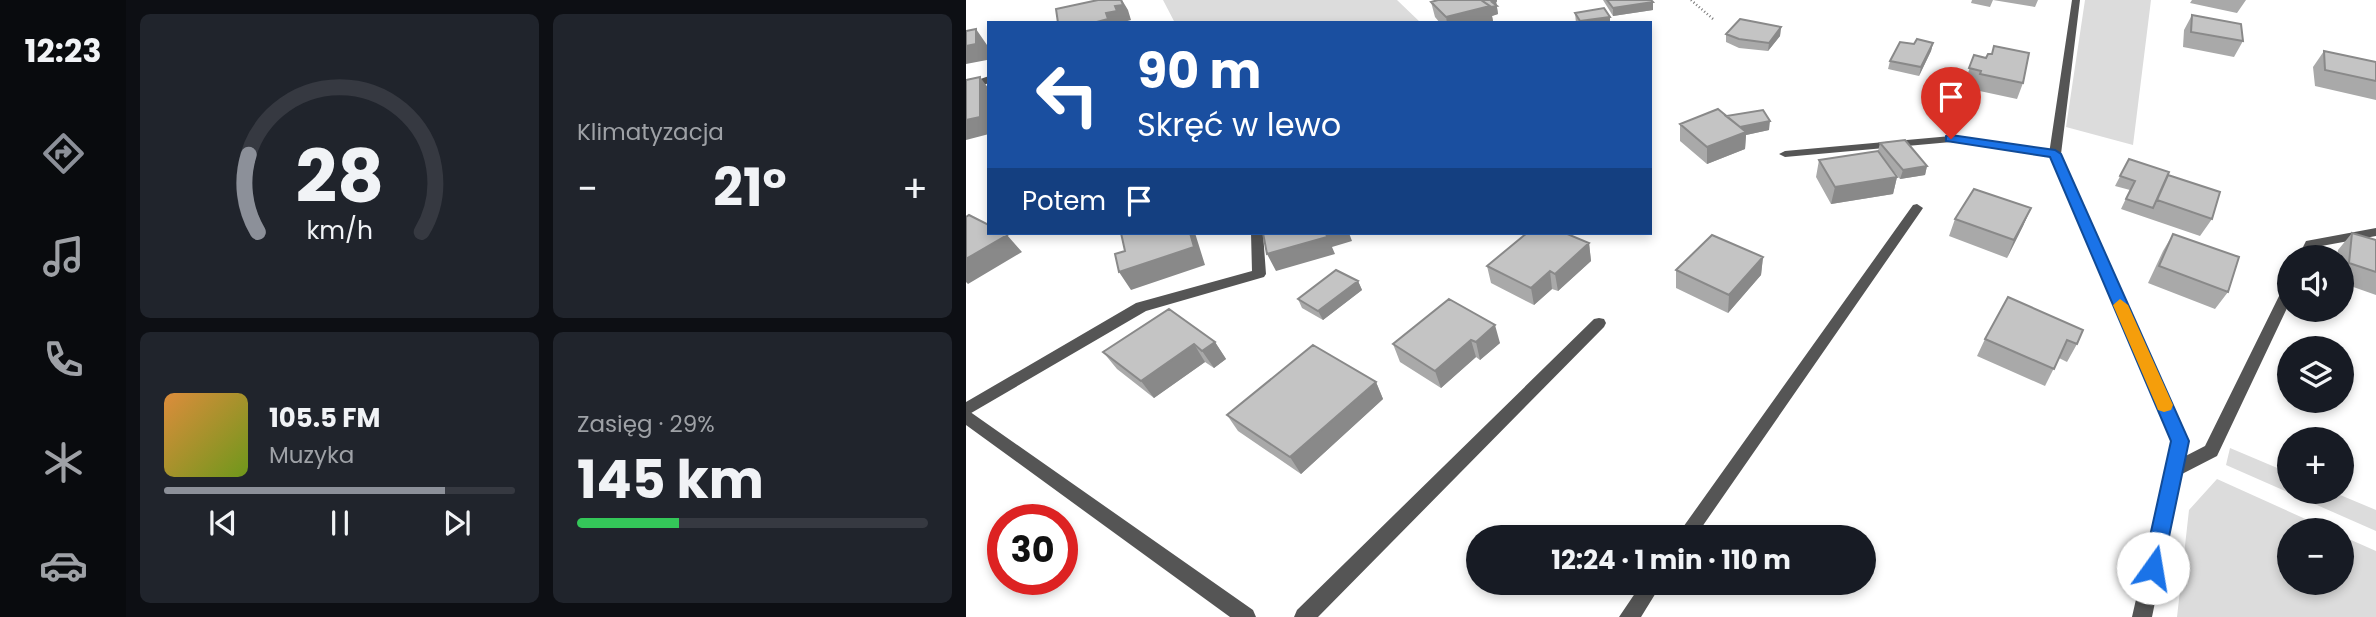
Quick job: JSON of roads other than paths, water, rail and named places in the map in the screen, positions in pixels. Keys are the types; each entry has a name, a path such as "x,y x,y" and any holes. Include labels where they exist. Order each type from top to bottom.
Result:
{"street":[{"path":"2076,0 2055,154 2180,441 2142,617"},
{"path":"966,88 987,80"},
{"path":"1785,154 1951,139 2055,154"},
{"path":"1693,525 1917,208"},
{"path":"2311,245 2376,232"},
{"path":"966,410 1141,307 1259,274 1257,235"},
{"path":"2176,469 2211,451 2277,315"},
{"path":"1304,617 1599,323"},
{"path":"966,416 1246,617"},
{"path":"1629,617 1645,595"}]}
